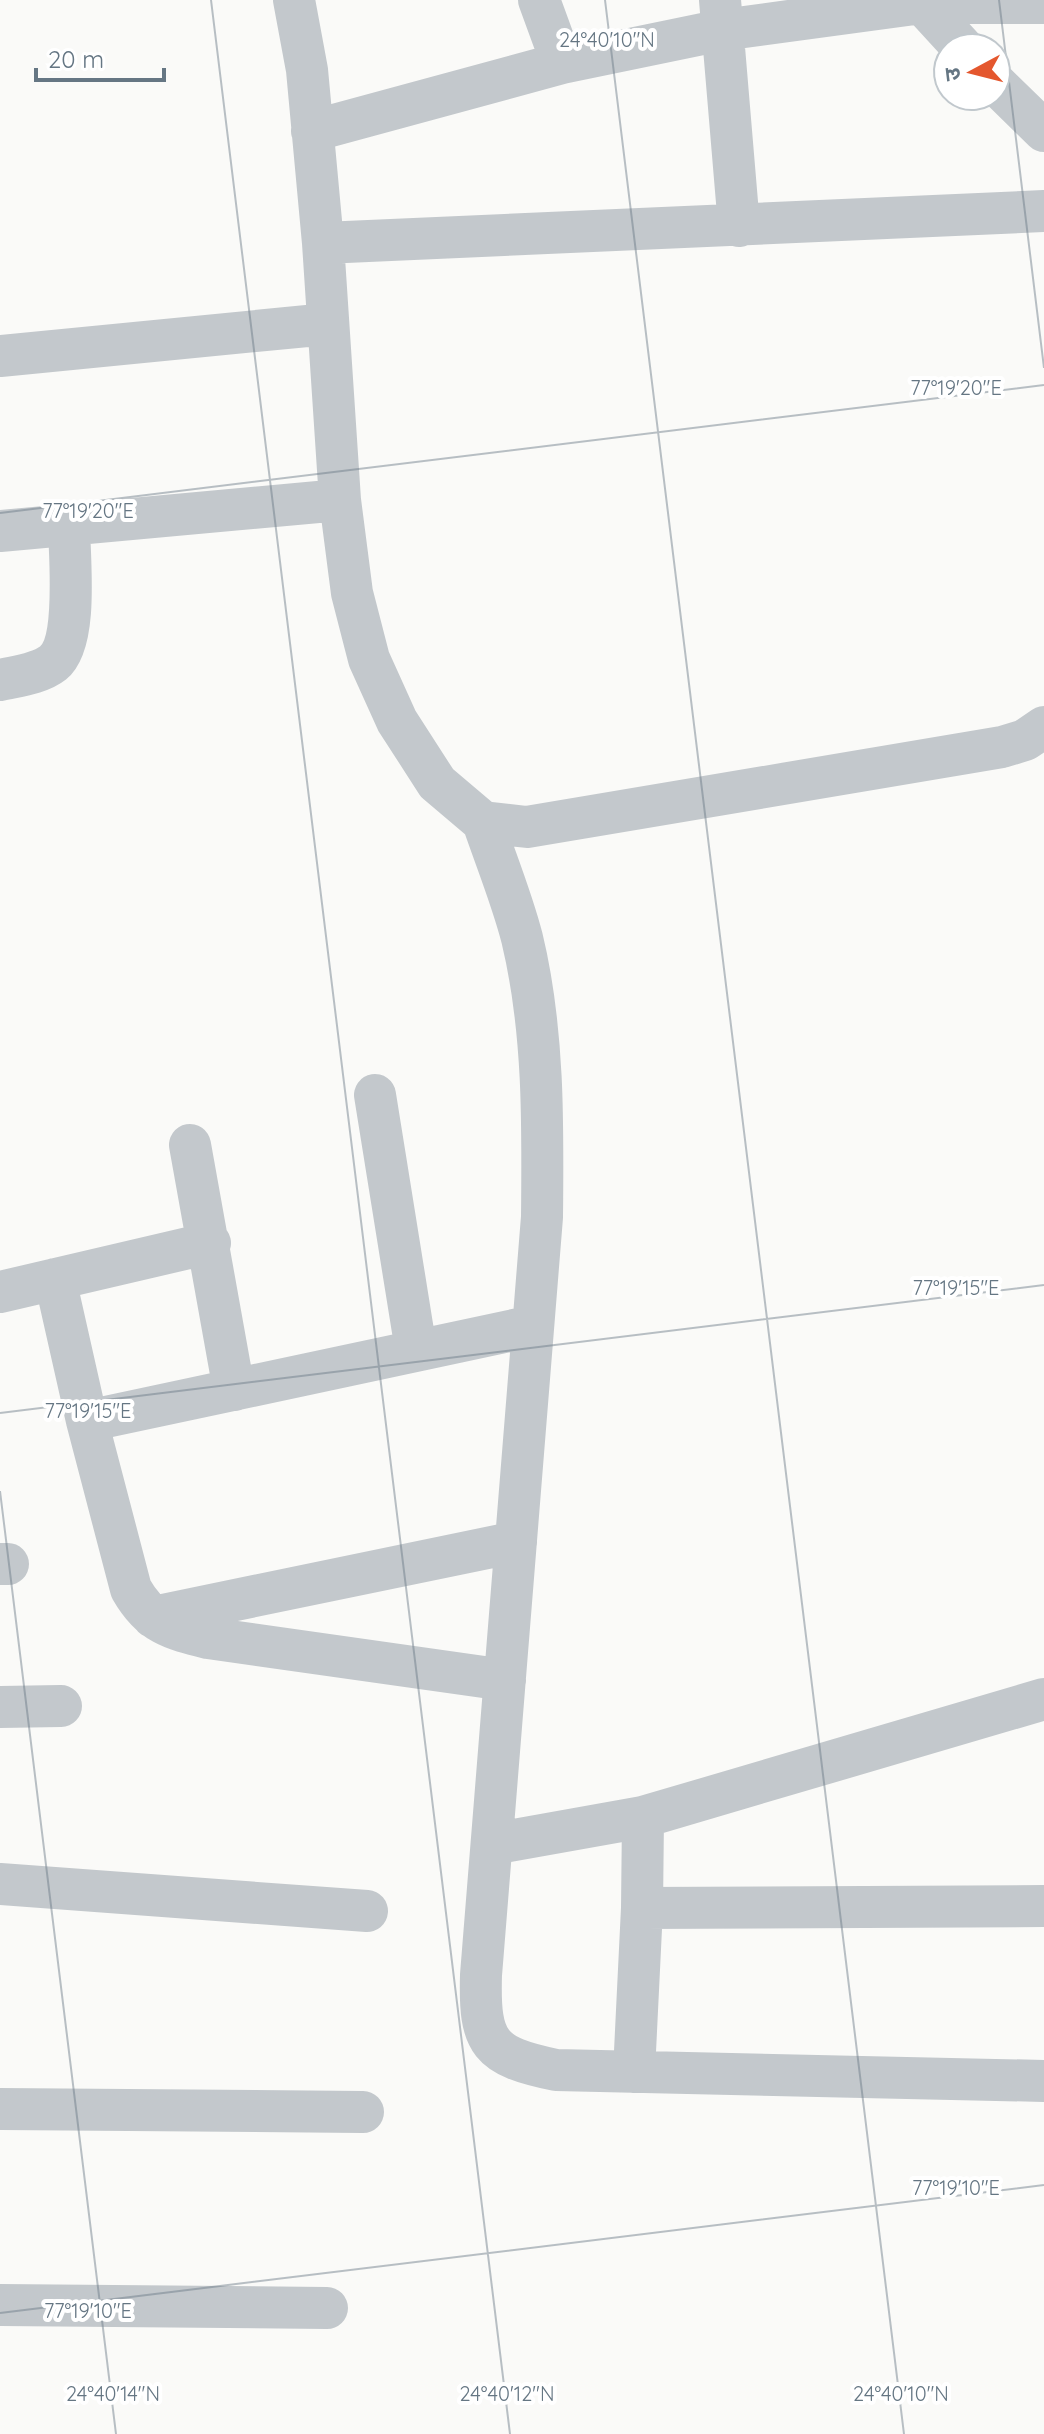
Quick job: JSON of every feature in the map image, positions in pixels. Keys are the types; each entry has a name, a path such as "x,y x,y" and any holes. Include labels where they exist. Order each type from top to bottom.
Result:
{"street":[{"path":"294,0 307,70 323,243 340,500 352,593 369,659 397,721 437,783 483,822 522,937 533,997 539,1058 543,1112 542,1217 492,1844 480,2007 482,2026 492,2043 503,2053 523,2063 556,2070 1044,2081"},
{"path":"539,0 562,63"},
{"path":"312,131 562,63 721,15 921,2 1044,3"},
{"path":"921,2 948,32"},
{"path":"721,15 739,226"},
{"path":"1012,100 1044,131"},
{"path":"323,243 1044,211"},
{"path":"0,356 328,324"},
{"path":"0,531 340,500"},
{"path":"0,680 53,663 63,650 69,629 69,523"},
{"path":"483,822 527,827 793,784 1002,747 1025,740 1044,727"},
{"path":"375,1095 416,1350"},
{"path":"190,1145 234,1390"},
{"path":"0,1292 210,1243"},
{"path":"55,1279 87,1421 131,1589 141,1606 153,1617 167,1627 208,1638 505,1680"},
{"path":"87,1421 533,1326"},
{"path":"153,1617 516,1542"},
{"path":"492,1844 643,1817 1044,1699"},
{"path":"0,1707 61,1706"},
{"path":"634,2072 643,1817"},
{"path":"0,1884 367,1911"},
{"path":"642,1908 1044,1906"},
{"path":"0,2109 363,2112"},
{"path":"0,2305 327,2308"}]}
